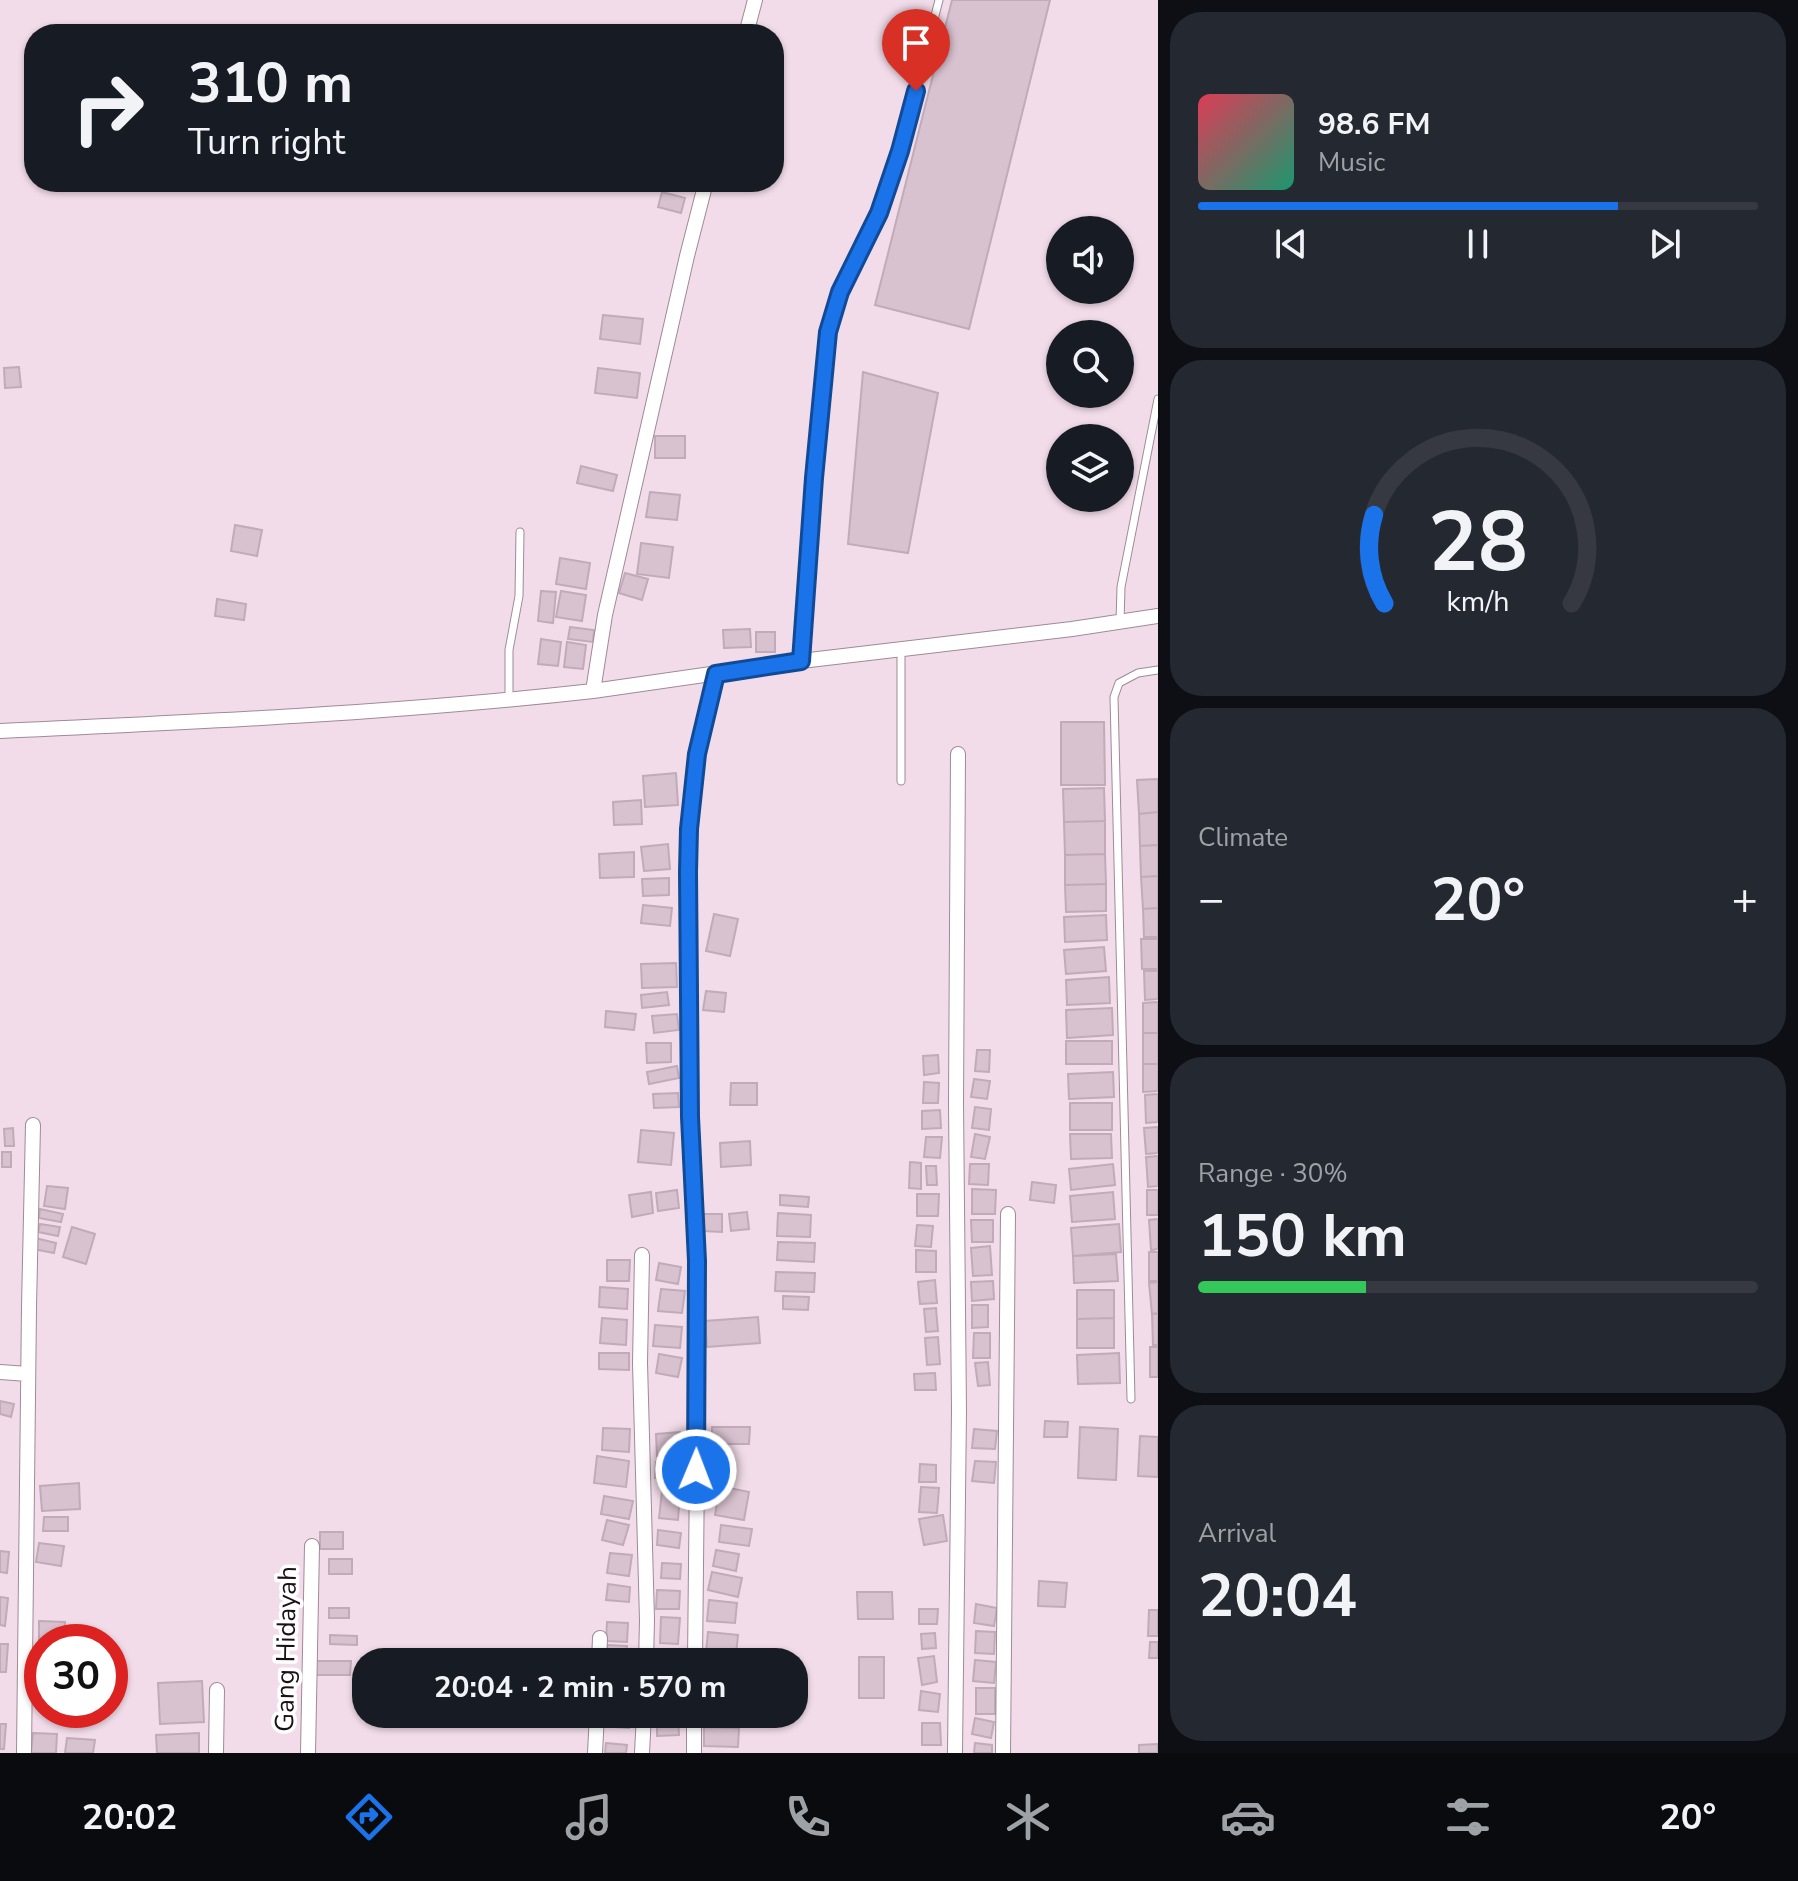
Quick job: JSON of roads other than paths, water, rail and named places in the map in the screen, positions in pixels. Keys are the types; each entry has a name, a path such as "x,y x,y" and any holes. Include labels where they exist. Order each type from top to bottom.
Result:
{"street":[{"path":"749,24 755,0"},
{"path":"593,691 610,589 703,192"},
{"path":"0,731 257,719 509,700 1158,616"},
{"path":"695,1648 697,1326 690,1117 688,872 697,754 716,674"},
{"path":"955,1753 959,1411 956,1118 958,754"},
{"path":"24,1753 33,1125"},
{"path":"1003,1753 1008,1214"},
{"path":"642,1255 640,1363 646,1648"},
{"path":"0,1372 28,1374"},
{"name":"Gang Hidayah","path":"308,1753 312,1546"},
{"path":"600,1638 600,1648"},
{"path":"216,1753 217,1690"},
{"path":"595,1753 596,1728"},
{"path":"642,1753 643,1728"},
{"path":"694,1728 694,1753"}],"lane":[{"path":"801,661 828,332 840,292 879,213 900,151 939,0"},
{"path":"1120,622 1121,587 1158,399"},
{"path":"509,700 509,650 519,596 520,532"},
{"path":"901,650 901,781"},
{"path":"1131,1399 1114,697 1119,683 1138,673 1158,670"}]}
